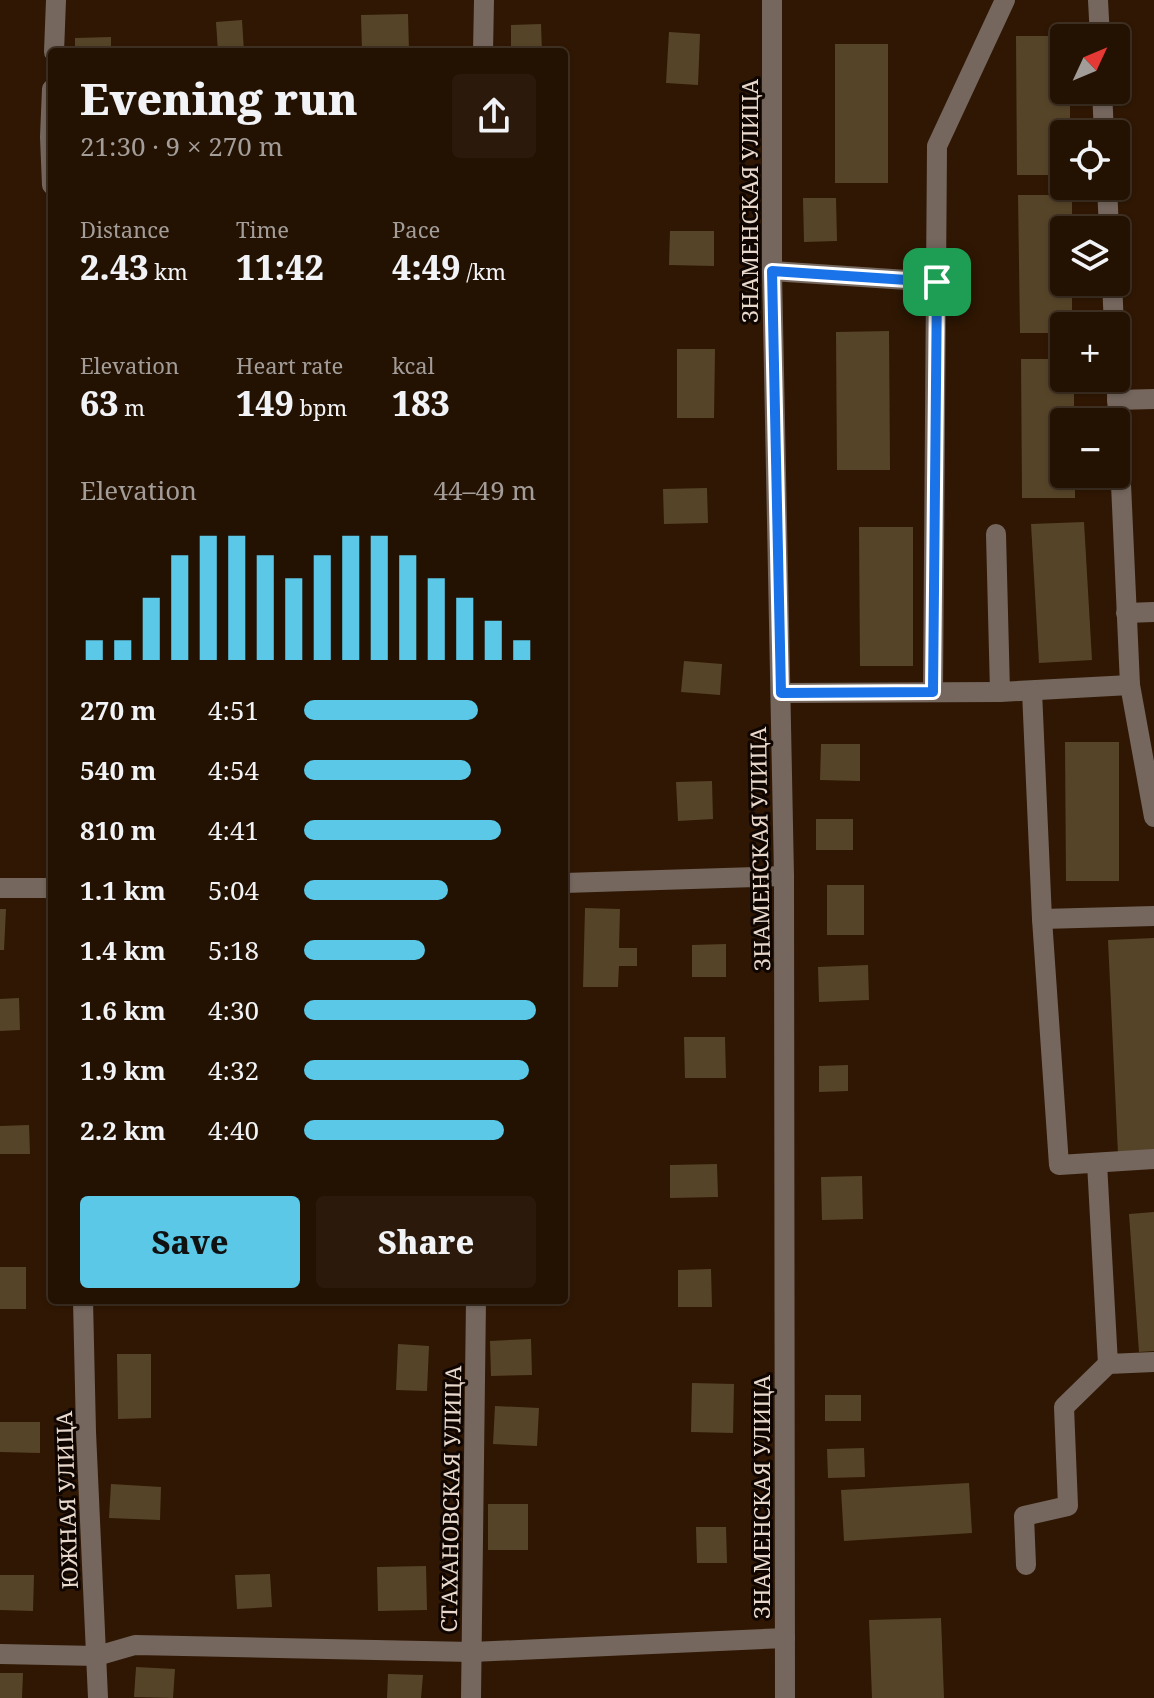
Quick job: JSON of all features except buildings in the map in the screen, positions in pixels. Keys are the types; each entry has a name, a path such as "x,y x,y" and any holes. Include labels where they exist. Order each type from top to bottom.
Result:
{"street":[{"path":"54,48 56,0"},
{"path":"483,48 484,0"},
{"name":"ЗНАМЕНСКАЯ УЛИЦА","path":"772,0 772,271 784,876 785,1698"},
{"path":"933,692 937,146 1005,0"},
{"path":"1098,0 1099,24"},
{"path":"772,271 937,282"},
{"path":"1117,392 1130,685 1154,817"},
{"path":"1117,400 1154,399"},
{"path":"996,534 1000,692"},
{"path":"1126,613 1154,612"},
{"path":"781,693 1000,692 1130,685"},
{"path":"1032,691 1042,919 1059,1165 1154,1159"},
{"path":"568,883 784,876"},
{"path":"0,888 48,888"},
{"path":"1042,919 1154,916"},
{"path":"1097,1163 1108,1364"},
{"name":"ЮЖНАЯ УЛИЦА","path":"83,1304 98,1698"},
{"name":"СТАХАНОВСКАЯ УЛИЦА","path":"471,1698 476,1304"},
{"path":"1026,1565 1024,1516 1068,1506 1064,1407 1108,1364 1154,1362"},
{"path":"0,1654 97,1656 135,1645 472,1652 785,1638"}],"route":[{"path":"772,271 937,282 933,692 781,693 772,271"}]}
